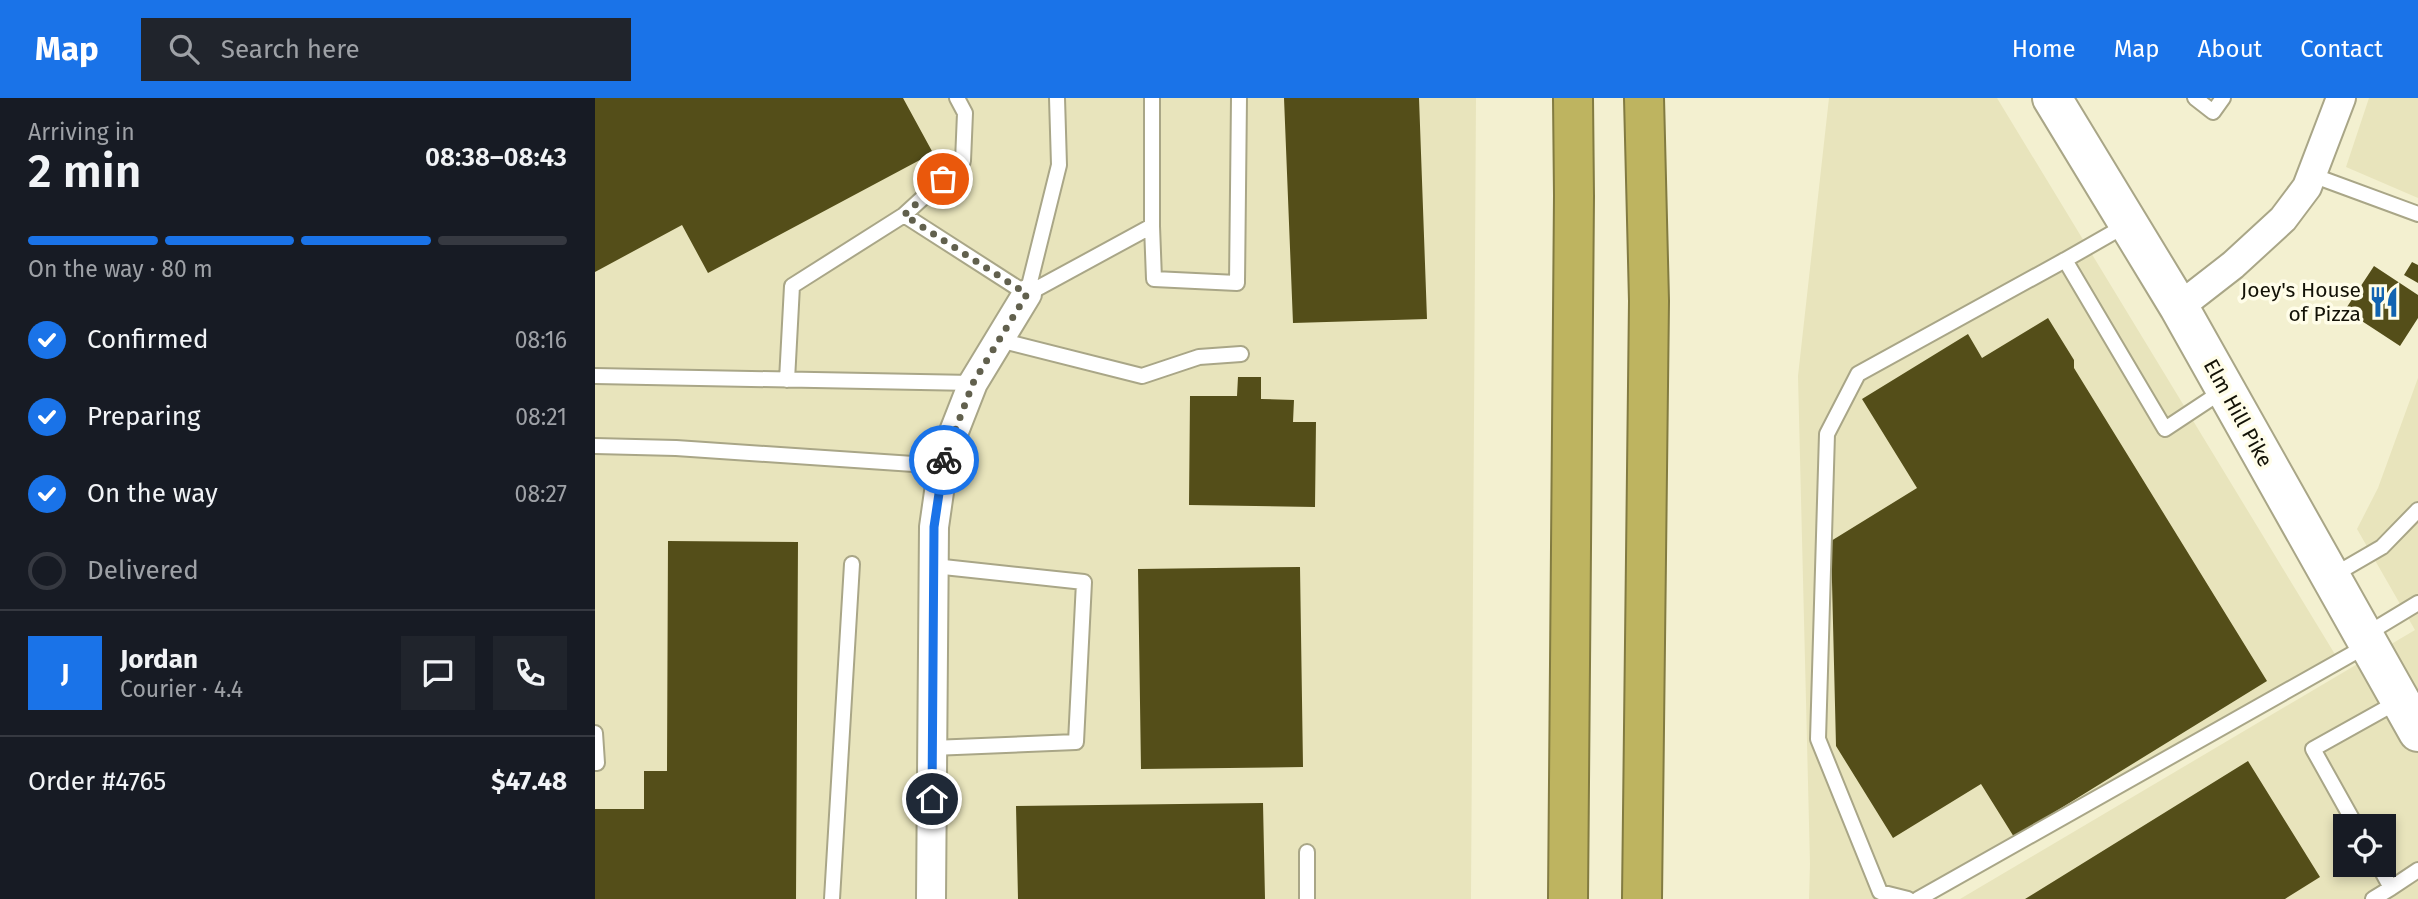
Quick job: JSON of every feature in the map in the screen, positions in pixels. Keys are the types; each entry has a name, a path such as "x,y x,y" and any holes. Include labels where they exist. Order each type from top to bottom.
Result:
{"highway":[{"path":"1568,899 1573,98"},
{"path":"1642,899 1649,302 1644,98"}],"main road":[{"name":"Elm Hill Pike","path":"2052,98 2179,307 2409,716"}],"street":[{"path":"2179,307 2232,265 2283,219 2307,187 2341,98"},
{"path":"931,899 934,527 944,457 973,383 1027,294"}],"lane":[{"path":"787,380 792,286 904,215 963,161 965,113 957,98"},
{"path":"1027,294 1059,165 1057,98"},
{"path":"1152,98 1154,279 1237,283 1239,98"},
{"path":"2195,98 2213,112 2223,98"},
{"path":"2312,175 2418,214"},
{"path":"904,215 1027,294"},
{"path":"1908,899 1880,892 1818,739 1827,435 1858,374 2128,224"},
{"path":"1027,294 1152,226"},
{"path":"2065,260 2165,429 2225,389"},
{"path":"999,340 1142,376 1199,357 1241,354"},
{"path":"595,376 973,383"},
{"path":"595,446 676,448 943,466"},
{"path":"2330,576 2382,547 2418,510"},
{"path":"832,899 852,564"},
{"path":"932,748 1076,742 1084,582 934,566"},
{"path":"1918,899 2366,640 2418,603"},
{"path":"2349,814 2313,749 2409,716"},
{"path":"595,733 595,763"},
{"path":"1307,852 1307,899"},
{"path":"2373,899 2418,870"},
{"path":"2385,877 2391,888"}],"shaded area":[{"path":"595,98 1476,98 1471,899 595,899"},
{"path":"1829,98 1997,98 2336,656 1910,899 1809,899 1798,376"},
{"path":"2369,98 2418,98 2418,198 2346,167"},
{"path":"2418,378 2418,899 1960,899 2415,630 2357,529 2378,488"}],"building":[{"path":"595,98 903,98 933,153 708,273 682,225 595,272"},
{"path":"1284,98 1419,98 1427,319 1293,323"},
{"path":"2412,262 2418,265 2418,283 2404,275"},
{"name":"Joey's House of Pizza","path":"2374,266 2418,295 2418,318 2400,346 2345,310"},
{"path":"2048,318 2074,360 2074,368 2267,681 2014,837 1981,784 1893,838 1836,746 1831,541 1917,488 1862,399 1968,334 1982,358"},
{"path":"1238,377 1261,377 1261,399 1294,400 1293,422 1316,422 1315,507 1189,505 1190,396 1237,396"},
{"path":"668,541 798,542 796,899 595,899 595,809 644,809 644,771 667,771"},
{"path":"1300,567 1303,767 1141,769 1138,569"},
{"path":"2248,761 2320,877 2285,899 2025,899"},
{"path":"1263,803 1265,899 1018,899 1016,806"}],"way so far":[{"path":"943,179 904,215 1027,294 973,383 944,460"}],"place":[{"name":"Joey's House of Pizza","path":"2384,302"}],"route":[{"path":"932,799 934,527 944,460"}]}
